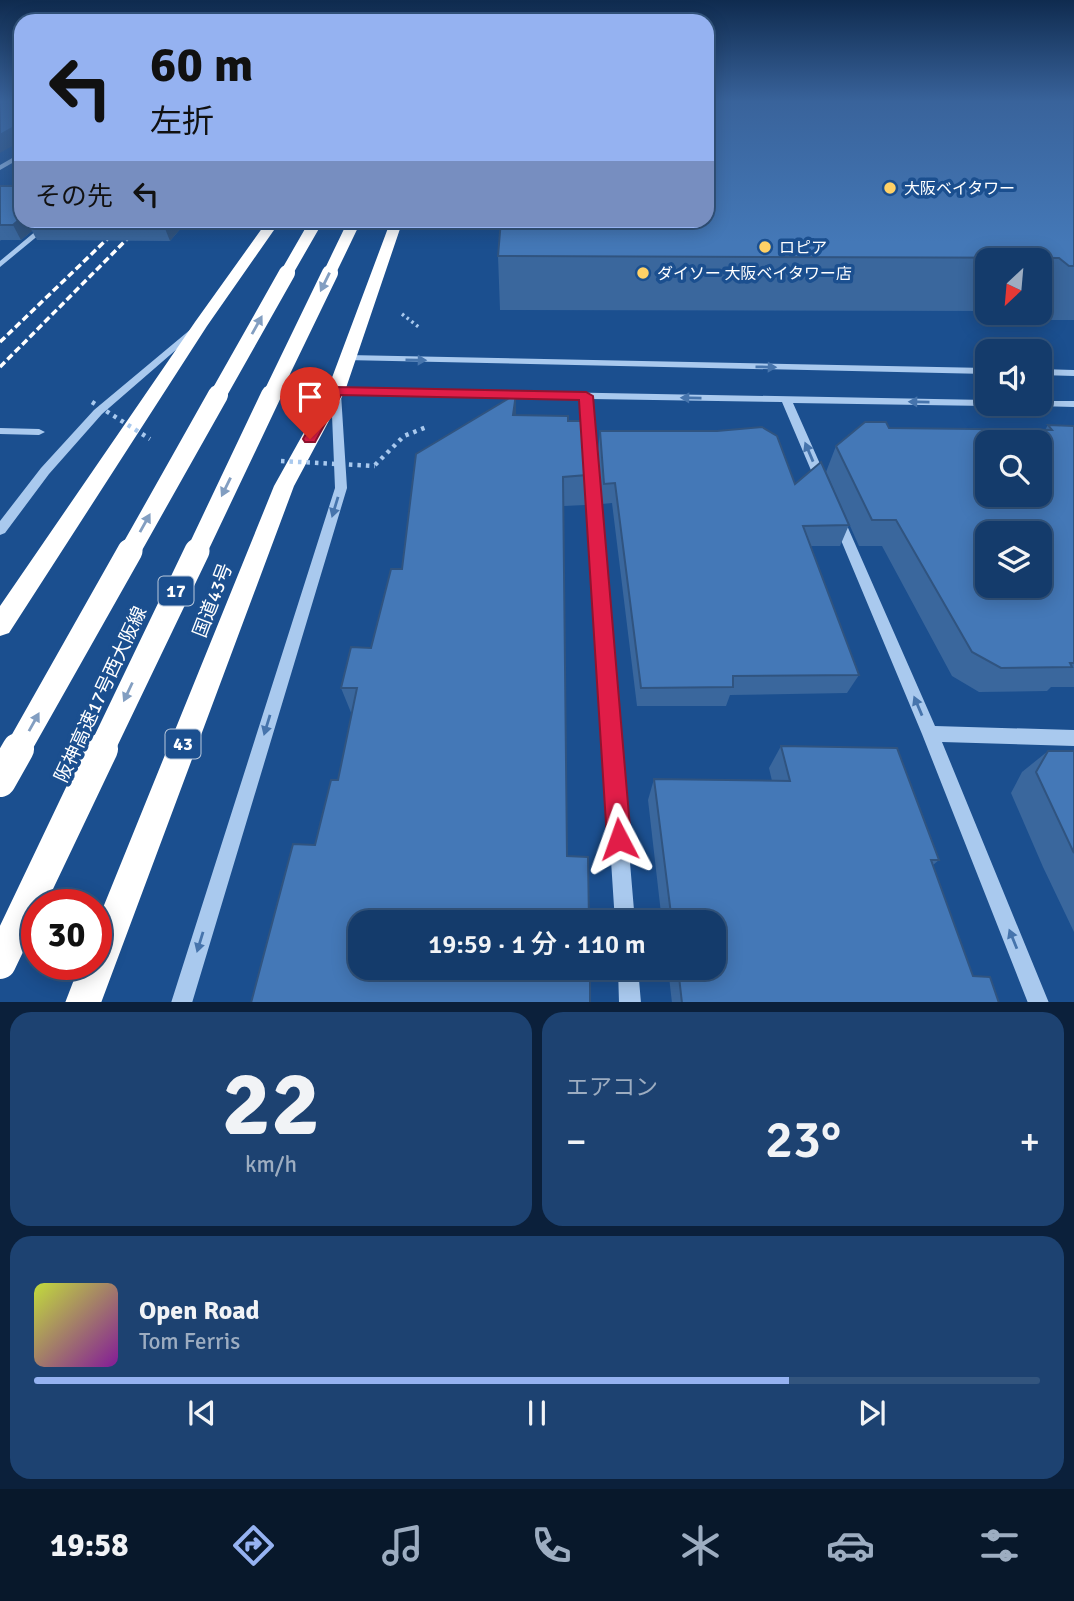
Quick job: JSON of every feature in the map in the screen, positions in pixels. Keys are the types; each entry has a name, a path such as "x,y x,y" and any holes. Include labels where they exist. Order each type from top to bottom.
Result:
{"highway":[{"path":"0,626 200,325 269,228"},
{"name":"阪神高速17号西大阪線","path":"0,781 312,228"},
{"name":"阪神高速17号西大阪線","path":"0,963 351,228"},
{"name":"国道43号","path":"83,1002 284,486 336,391 394,228"}],"street":[{"path":"0,265 44,228"},
{"path":"0,530 45,471 98,412 200,325"},
{"path":"348,358 975,371"},
{"path":"1052,372 1074,373"},
{"path":"181,1002 341,488 336,391 975,403"},
{"path":"586,396 624,910"},
{"path":"786,399 930,734 1038,1002"},
{"path":"1052,404 1074,404"},
{"path":"0,431 39,432"},
{"path":"930,734 1074,738"},
{"path":"629,980 630,1002"}],"path":[{"path":"92,402 153,442"},
{"path":"271,460 375,466 386,450 404,436 438,424"}],"building":[{"path":"714,148 1074,148 1074,266 1069,266 1059,258 1052,258 1052,248 975,248 975,258 498,256 500,228 714,228"},
{"path":"0,186 14,186 14,224 0,225"},
{"path":"516,394 513,415 568,416 568,421 584,421 587,475 563,477 567,856 588,857 589,910 348,910 348,980 590,980 590,1002 251,1002 293,844 315,845 331,780 338,780 357,688 341,688 351,647 371,648 391,569 402,569 416,454"},
{"path":"865,422 886,422 889,428 1052,430 1048,425 1074,426 1072,667 1001,668 972,652 896,520 872,520 836,446"},
{"path":"762,427 777,436 795,484 821,462 849,525 803,526 859,675 733,676 733,687 641,688 615,483 604,484 600,431 717,431"},
{"path":"781,746 897,748 939,860 931,860 973,976 990,977 999,1002 682,1002 679,980 726,980 726,910 670,910 654,779 790,781"},
{"path":"1048,751 1074,751 1074,853 1036,772"}],"railway":[{"path":"0,342 119,228"},
{"path":"0,367 138,228"}],"place":[{"name":"大阪ベイタワー","path":"890,188"},
{"name":"ロピア","path":"765,247"},
{"name":"ダイソー 大阪ベイタワー店","path":"643,273"}],"route":[{"path":"310,439 336,391 586,396 619,839"}]}
